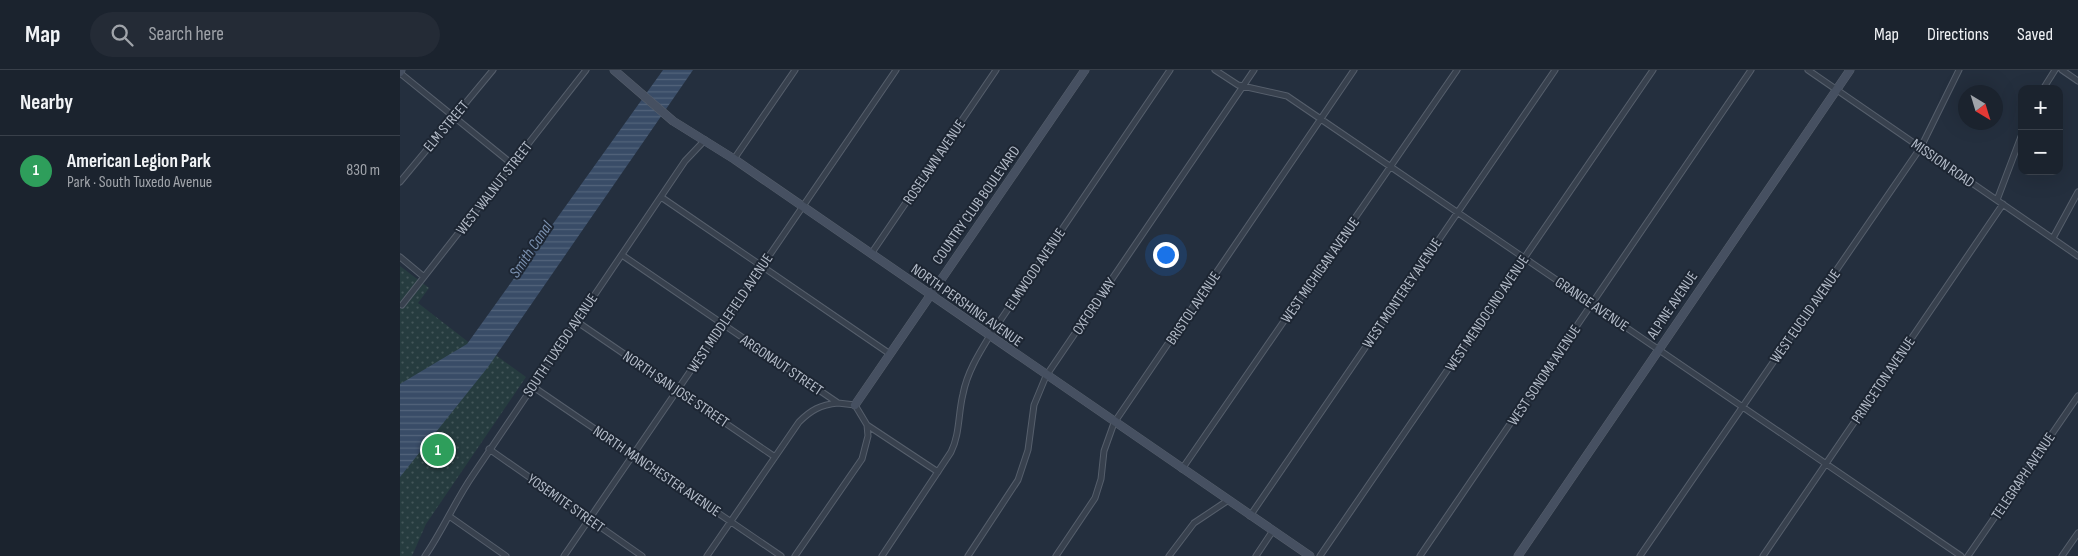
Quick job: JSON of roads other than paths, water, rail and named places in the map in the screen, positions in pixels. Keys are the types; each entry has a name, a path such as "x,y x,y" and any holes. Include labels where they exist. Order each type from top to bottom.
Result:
{"street":[{"name":"ELM STREET","path":"400,182 493,70"},
{"name":"WEST WALNUT STREET","path":"402,305 586,70"},
{"name":"NORTH PERSHING AVENUE","path":"614,70 665,115 734,159 1250,517 1310,556"},
{"path":"734,159 795,70"},
{"name":"WEST MIDDLEFIELD AVENUE","path":"564,556 896,70"},
{"name":"ROSELAWN AVENUE","path":"871,254 996,70"},
{"name":"COUNTRY CLUB BOULEVARD","path":"855,404 1086,70"},
{"name":"ELMWOOD AVENUE","path":"882,556 954,446 965,384 989,336 1170,70"},
{"name":"GRANGE AVENUE","path":"1215,70 1235,84 1288,96 1961,556"},
{"name":"OXFORD WAY","path":"968,556 1018,480 1028,450 1034,406 1046,376 1254,70"},
{"name":"BRISTOL AVENUE","path":"1056,556 1095,498 1101,479 1104,451 1114,423 1354,70"},
{"name":"WEST MICHIGAN AVENUE","path":"1182,470 1457,70"},
{"name":"WEST MONTEREY AVENUE","path":"1250,517 1555,70"},
{"name":"WEST MENDOCINO AVENUE","path":"1320,556 1653,70"},
{"name":"WEST SONOMA AVENUE","path":"1420,556 1751,70"},
{"name":"MISSION ROAD","path":"1808,70 2078,256"},
{"name":"ALPINE AVENUE","path":"1518,556 1850,70"},
{"name":"WEST EUCLID AVENUE","path":"1640,556 1921,147 1959,70"},
{"path":"2045,85 2055,70"},
{"path":"2062,70 2078,81"},
{"path":"400,72 512,164"},
{"name":"SOUTH TUXEDO AVENUE","path":"425,556 442,532 456,499 489,449 685,161 705,140"},
{"path":"1997,200 2018,145"},
{"path":"2052,238 2078,192"},
{"path":"661,197 890,354"},
{"name":"PRINCETON AVENUE","path":"1762,556 2003,204"},
{"name":"ARGONAUT STREET","path":"622,255 838,403 855,404"},
{"path":"400,257 424,277"},
{"name":"NORTH SAN JOSE STREET","path":"576,321 775,457"},
{"name":"NORTH MANCHESTER AVENUE","path":"532,386 781,556"},
{"name":"TELEGRAPH AVENUE","path":"1968,556 2078,396"},
{"path":"707,556 799,422 810,411 823,405 838,403"},
{"path":"795,556 862,460 868,436 867,425 855,404"},
{"path":"867,425 938,472"},
{"name":"YOSEMITE STREET","path":"489,449 642,556"},
{"path":"1169,556 1190,527 1227,501"},
{"path":"448,516 506,556"},
{"path":"1256,556 1272,532"},
{"path":"2062,556 2078,533"}],"water":[{"path":"663,70 693,70 488,367 400,477 400,384 467,344"}],"place":[{"name":"American Legion Park","path":"438,450"}],"water label":[{"name":"Smith Canal","path":"530,249"}]}
